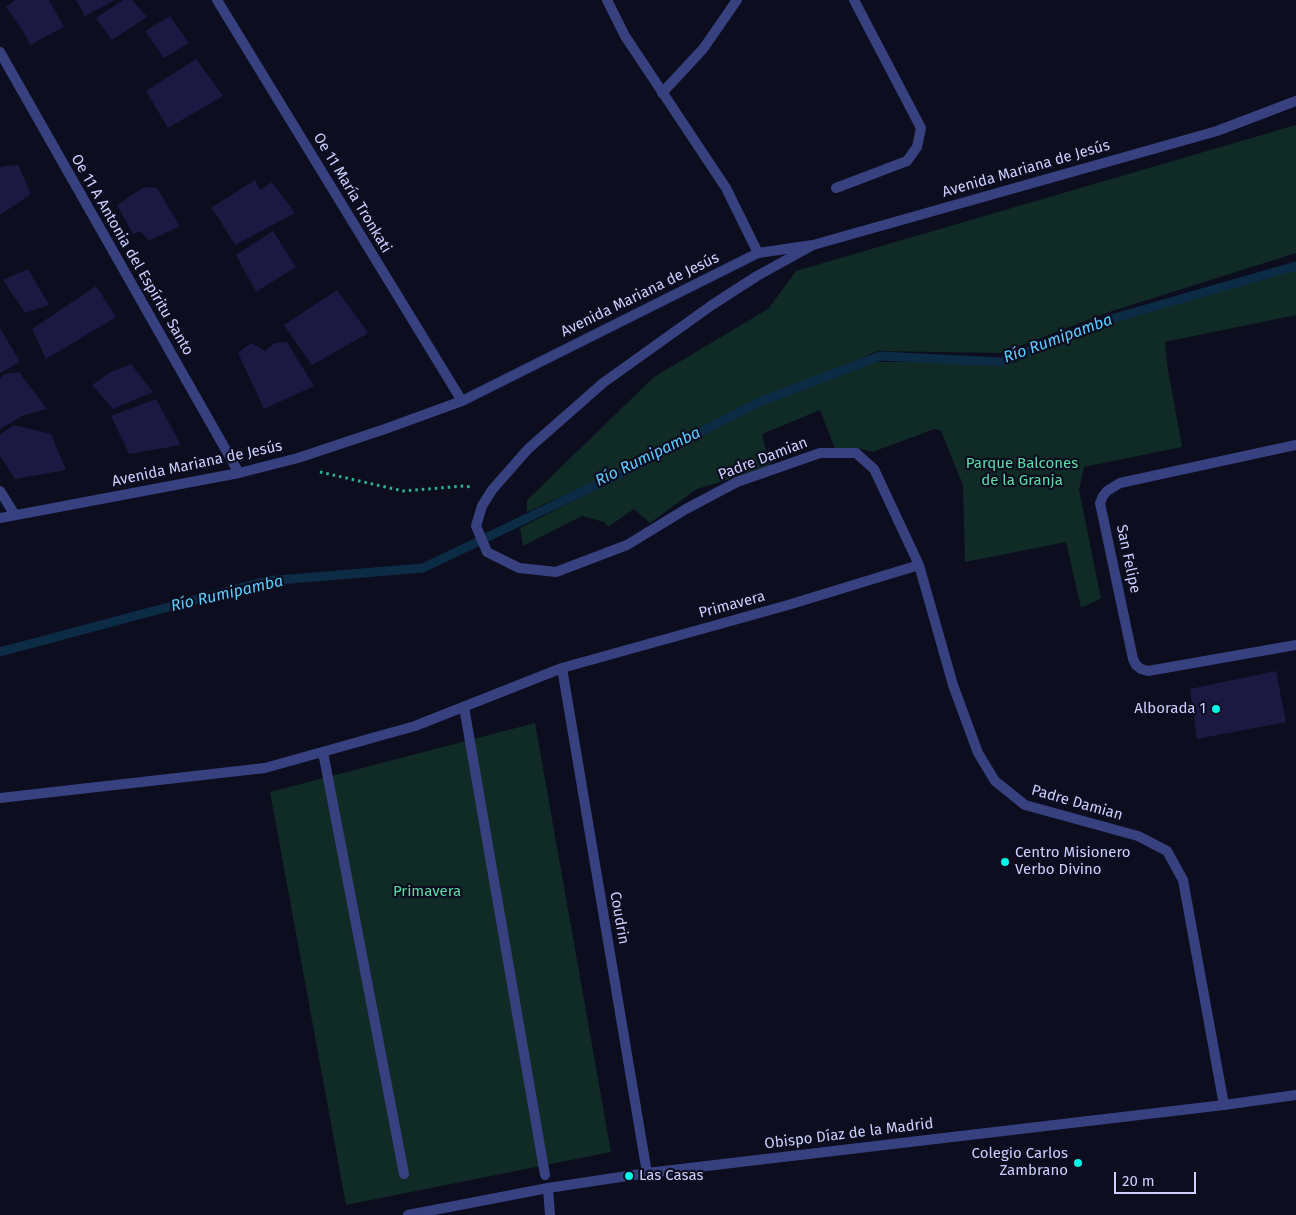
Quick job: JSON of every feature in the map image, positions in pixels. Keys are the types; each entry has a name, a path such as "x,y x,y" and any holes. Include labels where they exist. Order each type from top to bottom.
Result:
{"street":[{"name":"Oe 11 María Tronkati","path":"217,0 462,401"},
{"path":"607,0 625,36 726,188 758,253"},
{"path":"662,93 703,49 737,0"},
{"path":"836,188 907,161 917,147 921,128 854,0"},
{"name":"Oe 11 A Antonia del Espíritu Santo","path":"0,52 239,473"},
{"name":"Avenida Mariana de Jesús","path":"0,518 239,473 298,458 462,401 758,253 813,245 1217,131 1296,101"},
{"name":"Padre Damian","path":"813,245 757,276 712,305 603,383 528,449 492,490 482,506 476,526 487,552 519,568 556,572 627,545 686,509 737,482 820,453 856,453 874,468 919,565 953,685 978,753 996,781 1025,805 1138,836 1167,851 1184,880 1224,1105"},
{"name":"San Felipe","path":"1296,445 1120,484 1107,491 1102,496 1100,503 1134,659 1136,665 1141,669 1148,671 1296,644"},
{"path":"0,491 14,515"},
{"name":"Primavera","path":"0,798 265,768 415,726 562,668 788,605 919,565"},
{"name":"Coudrin","path":"562,668 647,1173"},
{"path":"464,707 545,1175"},
{"path":"323,752 404,1174"},
{"name":"Obispo Díaz de la Madrid","path":"408,1215 548,1188 647,1173 1296,1095"},
{"path":"548,1188 550,1215"}],"path":[{"path":"298,458 310,467 325,474 403,491 464,486 492,490"}],"green space":[{"name":"Parque Balcones de la Granja","path":"1296,125 1296,253 1109,312 1001,353 877,351 770,401 875,362 1001,362 1109,320 1296,266 1296,315 1165,342 1168,370 1182,447 1084,467 1079,490 1101,598 1081,608 1066,542 965,562 963,485 941,431 935,429 872,452 862,449 835,449 820,410 762,434 770,467 697,489 650,523 634,509 608,527 604,522 582,516 523,546 520,528 745,413 527,512 527,500 654,377 768,309 796,271"},
{"name":"Primavera","path":"535,723 611,1152 346,1205 270,792"}],"building":[{"path":"15,0 49,0 64,27 30,45 6,7"},
{"path":"76,0 115,0 85,16"},
{"path":"123,0 132,0 147,17 112,40 96,18"},
{"path":"170,16 189,43 164,58 145,31"},
{"path":"196,59 223,96 168,128 146,91"},
{"path":"18,165 31,194 0,215 0,168"},
{"path":"255,180 260,190 272,182 295,213 235,245 211,208"},
{"path":"144,187 157,188 180,226 149,241 140,231 133,234 117,205"},
{"path":"273,231 296,267 256,292 236,255"},
{"path":"28,269 49,305 25,313 3,280"},
{"path":"96,286 116,317 46,359 32,329"},
{"path":"337,290 368,333 312,365 284,325"},
{"path":"0,328 20,362 0,373"},
{"path":"287,342 314,386 264,409 238,353 251,343 265,351 275,343"},
{"path":"131,364 153,392 113,409 92,385 109,373"},
{"path":"19,372 47,409 24,415 0,429 0,378 5,374"},
{"path":"156,399 181,445 129,454 111,416"},
{"path":"13,425 51,434 66,470 15,479 0,456 0,435"},
{"path":"1276,671 1286,722 1197,739 1190,689"}],"waterway":[{"name":"Río Rumipamba","path":"0,652 266,581 423,568 621,473 759,402 880,356 1001,362 1111,319 1296,266"}],"place":[{"name":"Alborada 1","path":"1216,709"},
{"name":"Centro Misionero Verbo Divino","path":"1005,862"},
{"name":"Colegio Carlos Zambrano","path":"1078,1163"},
{"name":"Las Casas","path":"629,1176"}]}
